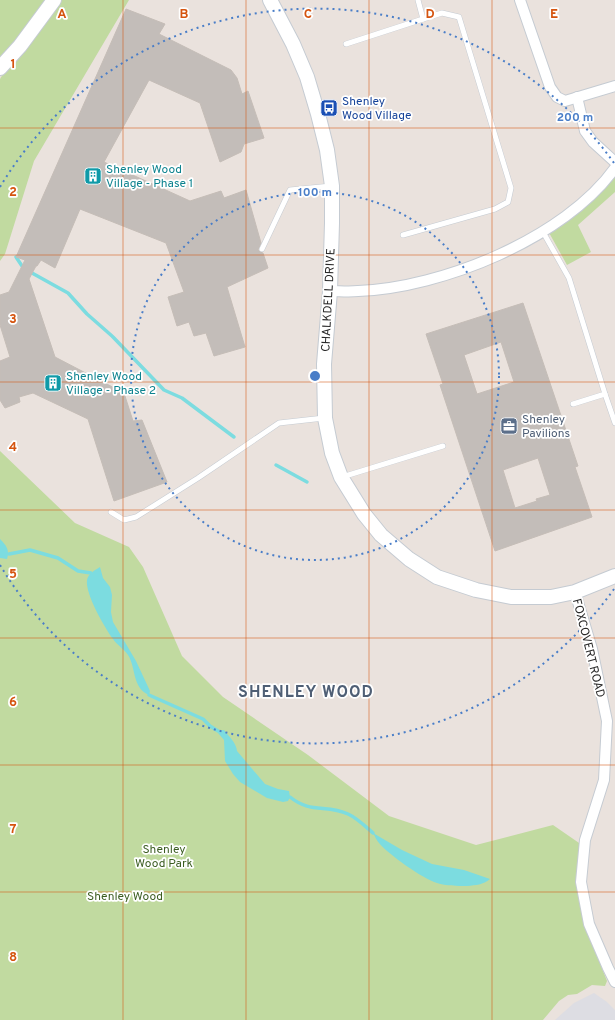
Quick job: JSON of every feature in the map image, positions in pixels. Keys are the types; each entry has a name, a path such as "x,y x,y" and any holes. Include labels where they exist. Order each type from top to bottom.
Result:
{"street":[{"path":"0,68 20,46 54,0"},
{"name":"CHALKDELL DRIVE","path":"270,0 293,44 307,77 327,150 332,186 332,223 330,291 324,364 325,418 332,453 341,477 364,514 381,535 409,559 437,577 476,590 511,597 551,597 575,592 615,576"},
{"path":"520,0 550,87 557,97 565,101 615,86"},
{"path":"577,97 585,131 593,142 615,162"},
{"path":"330,291 358,291 388,288 444,275 481,263 543,232 569,214 615,168"},
{"name":"FOXCOVERT ROAD","path":"575,592 592,649 607,721 604,780 585,840 581,882 589,924 615,982"}],"lane":[{"path":"418,0 423,19"},
{"path":"346,44 442,13 459,17 511,188 508,202 495,209 403,235"},
{"path":"262,249 290,190 332,186"},
{"path":"543,232 569,278 615,423"},
{"path":"573,404 605,394"},
{"path":"111,512 124,520 136,517 198,478 279,423 325,418"},
{"path":"341,477 443,446"}],"shaded area":[{"path":"594,993 615,1010 615,1020 555,1020 574,1003"}],"green space":[{"path":"0,0 129,0 34,161 5,254 0,261 0,79 19,47 0,63"},
{"path":"615,168 615,192 578,225 591,252 567,265 547,229"},
{"name":"Shenley Wood Park","path":"0,451 75,523 129,547 143,567 182,656 223,697 308,755 389,816 476,845 553,825 582,845 586,927 607,981 605,986 592,985 577,994 568,995 559,1001 543,1020 0,1020"}],"water":[{"path":"0,539 7,548 7,559 0,558"},
{"path":"100,567 103,578 110,587 112,595 111,612 113,622 136,661 150,691 149,695 140,687 137,682 131,660 110,634 92,602 87,586 87,580 90,574"},
{"path":"224,730 234,742 237,751 265,784 289,791 290,797 288,801 283,802 267,798 240,782 225,761 224,740 218,733 218,731"},
{"path":"373,833 402,850 432,864 464,870 490,879 482,884 467,886 448,885 431,881 423,877 384,848 377,841"}],"building":[{"name":"Shenley Wood Village - Phase 1","path":"126,9 165,24 159,34 231,70 237,78 242,94 248,91 264,138 244,144 241,152 220,162 200,103 149,80 104,162 190,201 221,191 224,198 246,190 261,243 258,250 263,253 268,268 227,287 245,347 214,356 206,333 194,336 189,322 177,326 168,297 184,292 166,243 80,209 55,268 41,260 36,266 29,279 55,357 124,393 133,421 142,420 167,482 114,501 88,419 33,393 19,397 20,402 5,408 0,400 0,361 10,357 0,325 0,295 9,292 25,260 16,257"},
{"name":"Shenley Pavilions","path":"523,303 578,466 575,467 592,517 495,551 440,385 443,384 426,334","holes":["501,342 514,382 477,394 464,355","538,458 550,495 515,508 503,470"]}],"waterway":[{"path":"16,257 22,266"},
{"path":"32,273 68,293 87,314 112,336"},
{"path":"113,337 164,390 182,398 234,437"},
{"path":"276,465 307,482"},
{"path":"9,554 30,550 58,558 78,571 91,573"},
{"path":"149,695 203,719 218,731"},
{"path":"290,797 305,805 340,811 348,814 358,820 373,833"}],"place":[{"name":"Shenley Wood Village","path":"329,108"},
{"name":"Shenley Wood Village - Phase 1","path":"93,176"},
{"name":"Shenley Wood Village - Phase 2","path":"53,383"},
{"name":"Shenley Pavilions","path":"509,426"}],"district":[{"name":"SHENLEY WOOD","path":"306,691"}],"park label":[{"name":"Shenley Wood","path":"125,896"}]}
